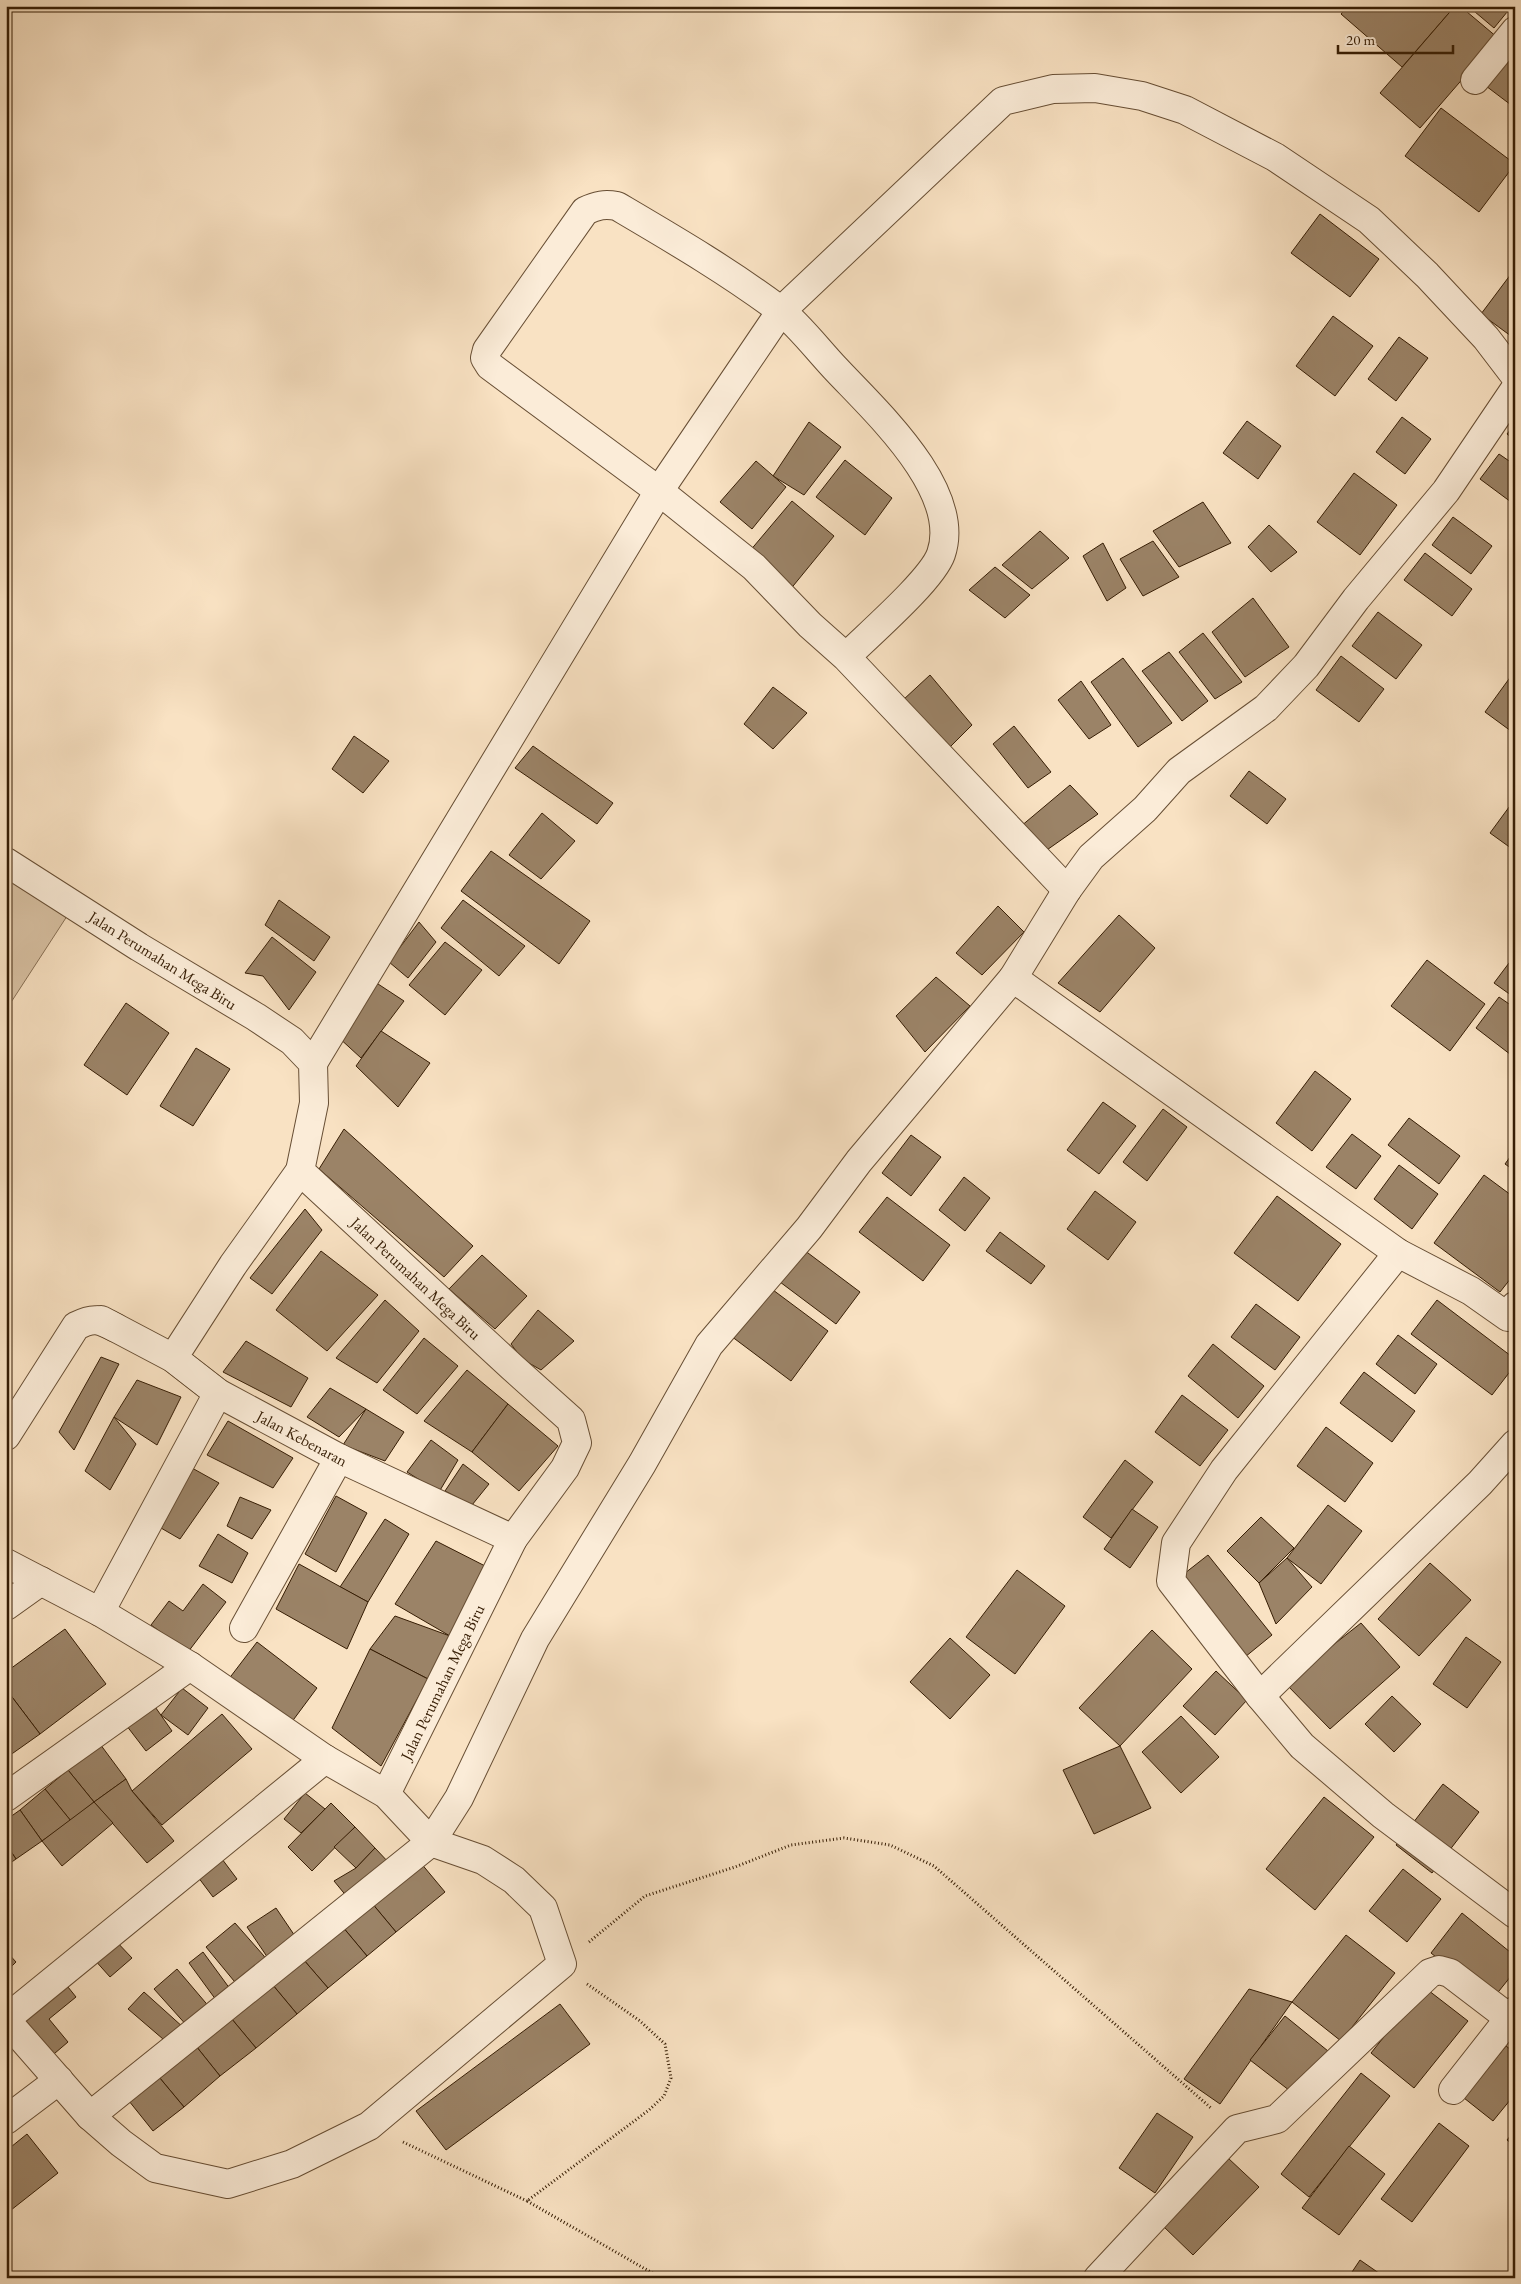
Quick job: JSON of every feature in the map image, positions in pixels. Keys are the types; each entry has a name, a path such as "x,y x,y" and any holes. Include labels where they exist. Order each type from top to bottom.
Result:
{"street":[{"path":"1475,80 1515,31"},
{"path":"173,1358 233,1265 300,1171 314,1103 313,1063 659,491 781,311 1003,101 1053,89 1095,88 1142,96 1185,110 1275,157 1369,220 1440,289 1486,338 1515,376"},
{"path":"846,657 926,577 941,554 944,527 935,491 915,457 781,311 712,262 617,206 606,204 595,206 586,211 486,350 485,358 490,366 659,491 754,567 810,625 846,657 1067,890"},
{"path":"90,2116 431,1842 459,1798 535,1639 642,1464 709,1345 809,1228 859,1161 1012,978 1067,890 1091,857 1145,809 1179,771 1266,708 1306,666 1356,599 1446,491 1515,390"},
{"name":"Jalan Perumahan Mega Biru","path":"6,862 139,947 256,1017 292,1041 313,1063"},
{"path":"1012,978 1398,1253 1471,1291 1513,1317"},
{"name":"Jalan Perumahan Mega Biru","path":"300,1171 571,1420 577,1443 569,1460 513,1539 386,1794"},
{"path":"1398,1253 1224,1470 1176,1543 1170,1581 1260,1696 1309,1752 1383,1815 1515,1914"},
{"name":"Jalan Kebenaran","path":"6,1436 76,1326 89,1319 101,1320 173,1358 218,1394 340,1458 513,1539"},
{"path":"100,1612 218,1394"},
{"path":"1260,1696 1480,1483 1515,1444"},
{"path":"244,1628 340,1458"},
{"path":"6,1563 100,1612 190,1666 325,1759 386,1794 431,1842 483,1860 514,1880 543,1908 562,1964 369,2126 292,2164 228,2184 155,2168 121,2143 90,2116 6,2019 325,1759"},
{"path":"6,1606 40,1581"},
{"path":"6,1797 190,1666"},
{"path":"1098,2278 1237,2129 1277,2119 1430,1973 1439,1970 1450,1973 1512,2014 1453,2090"},
{"path":"6,2120 59,2080"}],"path":[{"path":"527,2201 650,2110 664,2096 671,2078 665,2044 640,2021 607,2000 562,1964 645,1896 735,1867 791,1845 844,1838 890,1845 934,1866 1182,2084 1237,2129"},
{"path":"369,2126 527,2201 661,2278"}],"shaded area":[{"path":"6,872 71,910 6,1010"}],"building":[{"path":"1348,6 1455,6 1402,67 1341,14"},
{"path":"1455,6 1460,6 1498,38 1420,128 1380,93"},
{"path":"1468,6 1512,6 1494,28"},
{"path":"1511,53 1515,56 1515,108 1486,86"},
{"path":"1441,108 1515,164 1479,212 1405,156"},
{"path":"1320,214 1379,259 1350,297 1291,253"},
{"path":"1511,274 1515,278 1515,339 1481,314"},
{"path":"1333,316 1373,346 1335,396 1296,366"},
{"path":"1399,337 1428,358 1396,401 1368,379"},
{"path":"1402,417 1431,439 1405,474 1376,452"},
{"path":"1247,421 1281,446 1258,479 1223,453"},
{"path":"809,422 841,447 804,495 773,476"},
{"path":"1515,424 1515,440 1507,434"},
{"path":"1499,454 1515,465 1515,505 1480,479"},
{"path":"845,460 892,498 865,535 816,497"},
{"path":"756,461 786,487 752,529 720,502"},
{"path":"1354,473 1397,505 1360,555 1317,522"},
{"path":"792,501 834,536 789,591 749,552"},
{"path":"1203,502 1231,543 1179,567 1153,531"},
{"path":"1453,517 1492,546 1471,574 1432,545"},
{"path":"1269,525 1297,552 1271,572 1248,547"},
{"path":"1040,531 1069,558 1032,589 1002,565"},
{"path":"1153,541 1179,577 1143,596 1120,559"},
{"path":"1103,543 1126,588 1107,601 1083,556"},
{"path":"1425,553 1472,589 1452,616 1404,580"},
{"path":"995,567 1030,595 1005,618 969,590"},
{"path":"1253,598 1289,647 1245,677 1212,632"},
{"path":"1378,612 1422,645 1396,679 1352,646"},
{"path":"1203,633 1242,682 1215,699 1179,652"},
{"path":"1169,652 1208,701 1182,721 1142,671"},
{"path":"1341,656 1384,689 1359,722 1316,690"},
{"path":"1123,658 1172,723 1138,747 1091,682"},
{"path":"1515,673 1515,734 1485,712"},
{"path":"930,675 972,725 949,748 903,700"},
{"path":"1081,681 1111,725 1089,739 1058,700"},
{"path":"773,687 807,713 773,749 744,724"},
{"path":"1014,726 1051,772 1028,788 993,744"},
{"path":"354,736 389,761 363,793 332,769"},
{"path":"533,746 613,803 597,824 515,768"},
{"path":"1249,771 1286,799 1267,824 1230,796"},
{"path":"1070,785 1098,814 1044,852 1020,827"},
{"path":"1515,799 1515,851 1490,833"},
{"path":"542,813 575,841 541,879 509,855"},
{"path":"491,851 590,921 559,964 461,891"},
{"path":"279,900 330,937 314,961 265,925"},
{"path":"463,900 525,946 499,976 441,928"},
{"path":"998,906 1024,932 982,975 956,953"},
{"path":"1119,915 1155,948 1100,1012 1058,983"},
{"path":"419,922 436,942 408,978 389,962"},
{"path":"272,937 316,972 289,1010 263,976 245,973"},
{"path":"445,942 482,970 445,1015 409,985"},
{"path":"1515,955 1515,998 1494,983"},
{"path":"1427,960 1485,1004 1450,1051 1391,1006"},
{"path":"936,977 970,1006 925,1052 896,1016"},
{"path":"375,982 404,1001 361,1058 337,1036"},
{"path":"1499,997 1515,1008 1515,1058 1476,1028"},
{"path":"126,1003 169,1033 127,1095 84,1065"},
{"path":"381,1031 430,1063 398,1107 356,1066"},
{"path":"196,1048 230,1069 193,1126 160,1106"},
{"path":"1315,1071 1351,1099 1312,1151 1276,1123"},
{"path":"1103,1102 1136,1126 1099,1174 1067,1150"},
{"path":"1163,1109 1187,1127 1147,1181 1123,1162"},
{"path":"1409,1118 1460,1156 1439,1184 1388,1145"},
{"path":"344,1129 473,1246 444,1277 319,1169"},
{"path":"1352,1134 1381,1156 1356,1189 1326,1167"},
{"path":"911,1135 941,1157 911,1196 882,1173"},
{"path":"1515,1150 1515,1171 1505,1164"},
{"path":"1399,1165 1438,1194 1412,1229 1374,1199"},
{"path":"1484,1175 1515,1198 1515,1273 1500,1292 1434,1243"},
{"path":"964,1177 990,1198 965,1231 939,1210"},
{"path":"1095,1191 1136,1222 1108,1260 1067,1229"},
{"path":"1277,1196 1341,1244 1298,1301 1234,1253"},
{"path":"887,1197 950,1245 923,1281 859,1232"},
{"path":"305,1209 322,1230 272,1294 250,1278"},
{"path":"1000,1232 1045,1266 1031,1284 986,1251"},
{"path":"800,1247 860,1292 836,1324 776,1279"},
{"path":"321,1251 378,1295 327,1351 276,1310"},
{"path":"482,1255 527,1296 495,1329 449,1289"},
{"path":"769,1287 828,1331 791,1381 731,1336"},
{"path":"385,1300 419,1331 377,1383 336,1358"},
{"path":"1437,1300 1515,1359 1515,1365 1492,1395 1411,1334"},
{"path":"1256,1304 1300,1337 1275,1370 1231,1337"},
{"path":"538,1310 574,1341 541,1370 522,1359 511,1344"},
{"path":"1398,1335 1437,1364 1415,1394 1376,1364"},
{"path":"424,1338 458,1366 417,1414 383,1390"},
{"path":"246,1341 308,1378 291,1407 223,1372"},
{"path":"1213,1344 1264,1386 1238,1418 1188,1376"},
{"path":"101,1357 119,1364 74,1450 59,1432"},
{"path":"467,1370 508,1404 472,1452 424,1421"},
{"path":"1364,1372 1415,1411 1392,1442 1340,1403"},
{"path":"137,1380 181,1397 157,1445 114,1417"},
{"path":"330,1388 366,1409 339,1437 307,1417"},
{"path":"1182,1395 1228,1430 1200,1466 1155,1432"},
{"path":"508,1404 558,1446 519,1491 472,1452"},
{"path":"366,1409 404,1432 385,1461 343,1445"},
{"path":"114,1417 136,1444 110,1490 85,1471"},
{"path":"228,1421 293,1458 273,1488 207,1455"},
{"path":"1326,1427 1373,1463 1345,1502 1297,1466"},
{"path":"431,1440 458,1460 439,1492 407,1472"},
{"path":"1125,1460 1153,1482 1111,1538 1083,1517"},
{"path":"463,1464 489,1484 472,1505 445,1491"},
{"path":"192,1468 219,1483 180,1539 161,1528"},
{"path":"336,1496 367,1513 336,1572 305,1554"},
{"path":"240,1497 271,1510 252,1539 227,1526"},
{"path":"1328,1505 1362,1531 1321,1584 1287,1558"},
{"path":"1132,1509 1158,1527 1130,1568 1104,1549"},
{"path":"1261,1517 1294,1548 1259,1583 1227,1551"},
{"path":"385,1519 409,1534 368,1602 340,1587"},
{"path":"218,1534 248,1553 232,1583 199,1566"},
{"path":"436,1541 491,1569 450,1636 395,1604"},
{"path":"1208,1555 1272,1635 1245,1657 1180,1577"},
{"path":"1287,1558 1312,1587 1276,1624 1259,1583"},
{"path":"1430,1563 1471,1600 1419,1656 1378,1619"},
{"path":"299,1564 368,1602 347,1649 276,1609"},
{"path":"1017,1570 1065,1606 1015,1674 966,1637"},
{"path":"203,1584 226,1602 188,1652 151,1625 169,1601 183,1611"},
{"path":"395,1616 450,1636 428,1679 370,1649"},
{"path":"1361,1623 1400,1667 1330,1729 1285,1683"},
{"path":"65,1629 106,1684 40,1734 6,1689 6,1672"},
{"path":"1152,1630 1192,1669 1120,1746 1079,1708"},
{"path":"1466,1637 1501,1662 1467,1708 1433,1684"},
{"path":"950,1638 990,1675 950,1719 910,1682"},
{"path":"257,1642 317,1688 288,1727 228,1680"},
{"path":"370,1649 428,1679 381,1766 332,1728"},
{"path":"1216,1671 1247,1700 1215,1735 1183,1706"},
{"path":"182,1688 208,1708 188,1735 161,1715"},
{"path":"6,1689 40,1734 6,1758"},
{"path":"1392,1696 1421,1724 1394,1752 1365,1724"},
{"path":"151,1701 172,1731 146,1751 123,1721"},
{"path":"222,1714 252,1749 162,1825 132,1791"},
{"path":"1181,1716 1219,1757 1181,1793 1142,1752"},
{"path":"100,1744 126,1779 94,1802 68,1770"},
{"path":"1120,1746 1151,1808 1094,1834 1063,1770"},
{"path":"68,1770 94,1802 71,1821 45,1789"},
{"path":"126,1779 132,1791 174,1841 147,1863 94,1802"},
{"path":"1443,1784 1479,1812 1432,1873 1396,1845"},
{"path":"45,1789 71,1821 42,1841 20,1810"},
{"path":"305,1793 325,1809 301,1833 284,1819"},
{"path":"1324,1797 1374,1837 1315,1910 1266,1869"},
{"path":"94,1802 113,1823 62,1866 42,1841"},
{"path":"331,1803 355,1827 312,1871 288,1847"},
{"path":"20,1810 42,1841 16,1859 6,1844 6,1820"},
{"path":"355,1827 375,1848 356,1868 334,1847"},
{"path":"6,1844 16,1859 6,1866"},
{"path":"375,1848 391,1865 348,1898 334,1881 356,1868"},
{"path":"219,1855 237,1879 213,1897 195,1873"},
{"path":"420,1862 445,1892 396,1932 371,1902"},
{"path":"1403,1869 1441,1899 1407,1942 1369,1911"},
{"path":"371,1902 396,1932 367,1956 342,1926"},
{"path":"276,1908 299,1942 270,1961 247,1927"},
{"path":"1462,1913 1515,1956 1515,1971 1491,2001 1431,1953"},
{"path":"235,1923 268,1963 239,1987 206,1947"},
{"path":"342,1926 367,1956 328,1988 303,1959"},
{"path":"1346,1935 1395,1973 1341,2041 1292,2002"},
{"path":"114,1939 132,1958 110,1977 93,1958"},
{"path":"6,1951 16,1962 6,1972"},
{"path":"203,1952 233,1993 219,2004 189,1963"},
{"path":"303,1959 328,1988 297,2014 272,1984"},
{"path":"177,1969 211,2009 189,2028 154,1989"},
{"path":"64,1982 76,1997 49,2019 68,2042 48,2059 16,2023"},
{"path":"272,1984 297,2014 256,2048 231,2018"},
{"path":"1424,1987 1468,2021 1414,2088 1371,2053"},
{"path":"1249,1989 1292,2002 1220,2104 1184,2079"},
{"path":"144,1992 184,2028 170,2045 128,2009"},
{"path":"560,2004 590,2044 446,2150 416,2111"},
{"path":"1285,2016 1328,2051 1294,2094 1250,2060"},
{"path":"231,2018 256,2048 220,2076 196,2046"},
{"path":"196,2046 220,2076 184,2107 159,2077"},
{"path":"1506,2046 1515,2053 1515,2094 1493,2121 1464,2098"},
{"path":"1361,2073 1390,2096 1309,2197 1281,2174"},
{"path":"159,2077 184,2107 153,2131 129,2101"},
{"path":"1157,2113 1193,2137 1155,2193 1119,2168"},
{"path":"1439,2123 1469,2146 1412,2222 1381,2199"},
{"path":"1515,2130 1515,2146 1507,2140"},
{"path":"27,2134 58,2173 6,2214 6,2151"},
{"path":"1349,2146 1385,2174 1339,2235 1302,2208"},
{"path":"1228,2158 1259,2187 1193,2255 1163,2226"},
{"path":"1360,2260 1386,2278 1348,2278"}]}
